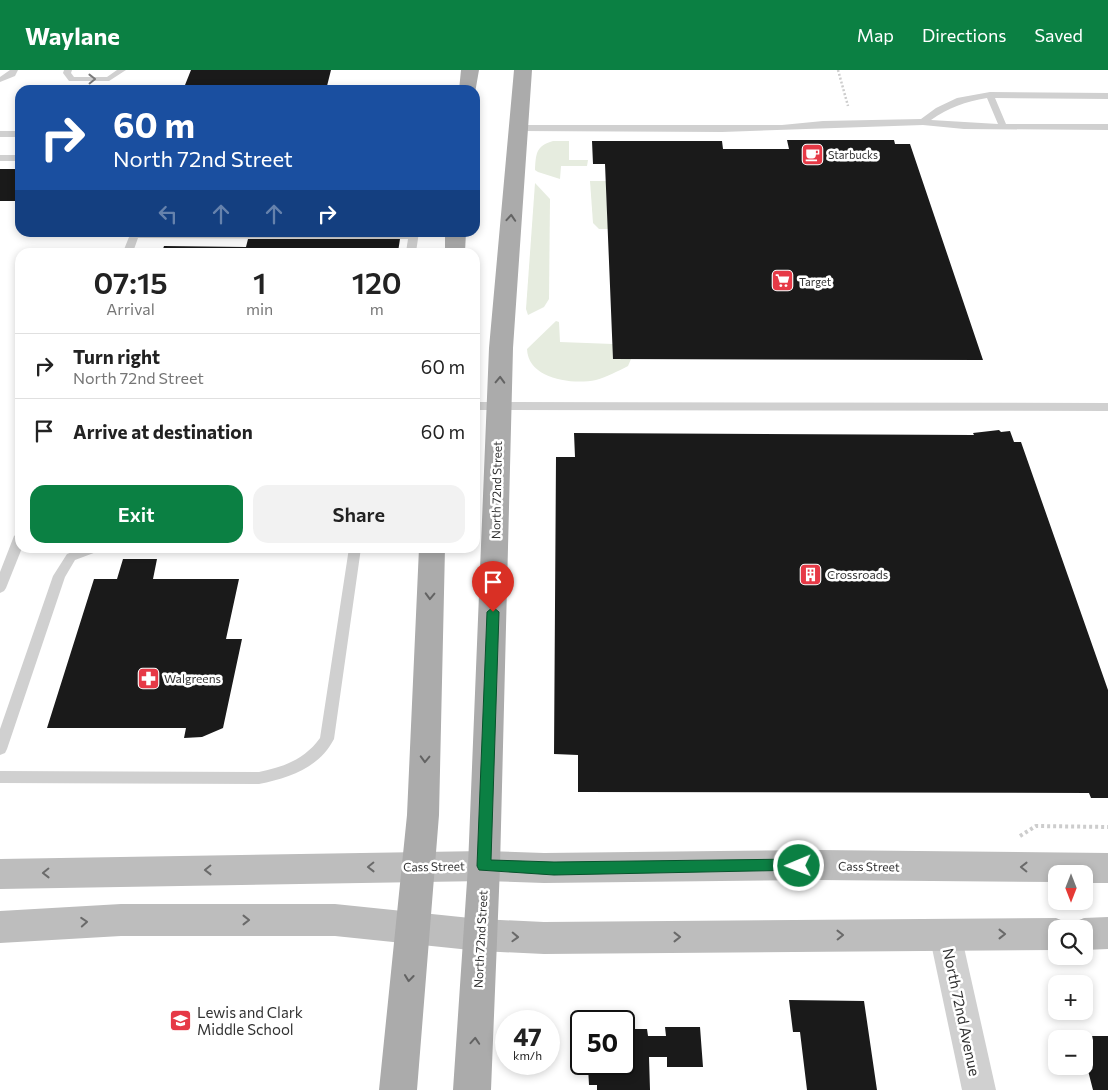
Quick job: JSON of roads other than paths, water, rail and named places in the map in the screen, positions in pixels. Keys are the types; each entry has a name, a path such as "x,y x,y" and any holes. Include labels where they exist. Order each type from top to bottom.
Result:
{"main road":[{"path":"468,85 470,70"},
{"name":"North 72nd Street","path":"472,1090 484,866 487,406 501,348 523,70"},
{"path":"398,1090 420,866 432,553"},
{"name":"Cass Street","path":"0,874 420,866 544,868 808,865 1108,868"},
{"path":"0,927 122,920 335,920 480,935 544,938 1048,934"},
{"path":"1093,934 1108,934"}],"street":[{"name":"North 72nd Avenue","path":"945,934 979,1090"}],"lane":[{"path":"0,80 14,70"},
{"path":"68,70 66,73 72,79 109,79 122,70"},
{"path":"923,122 938,110 953,102 990,96 1108,96"},
{"path":"990,96 1003,126"},
{"path":"519,128 722,130 782,128 823,124 923,122 964,126 1108,126"},
{"path":"0,134 15,134"},
{"path":"0,158 15,158"},
{"path":"487,406 1108,407"},
{"path":"0,588 15,549"},
{"path":"0,748 59,576 71,557 82,553"},
{"path":"0,778 259,778 280,774 304,764 320,752 326,739 354,553"}],"place":[{"name":"Starbucks","path":"812,154"},
{"name":"Target","path":"783,281"},
{"name":"Crossroads","path":"811,574"},
{"name":"Walgreens","path":"148,678"},
{"name":"Lewis and Clark Middle School","path":"181,1021"}]}
